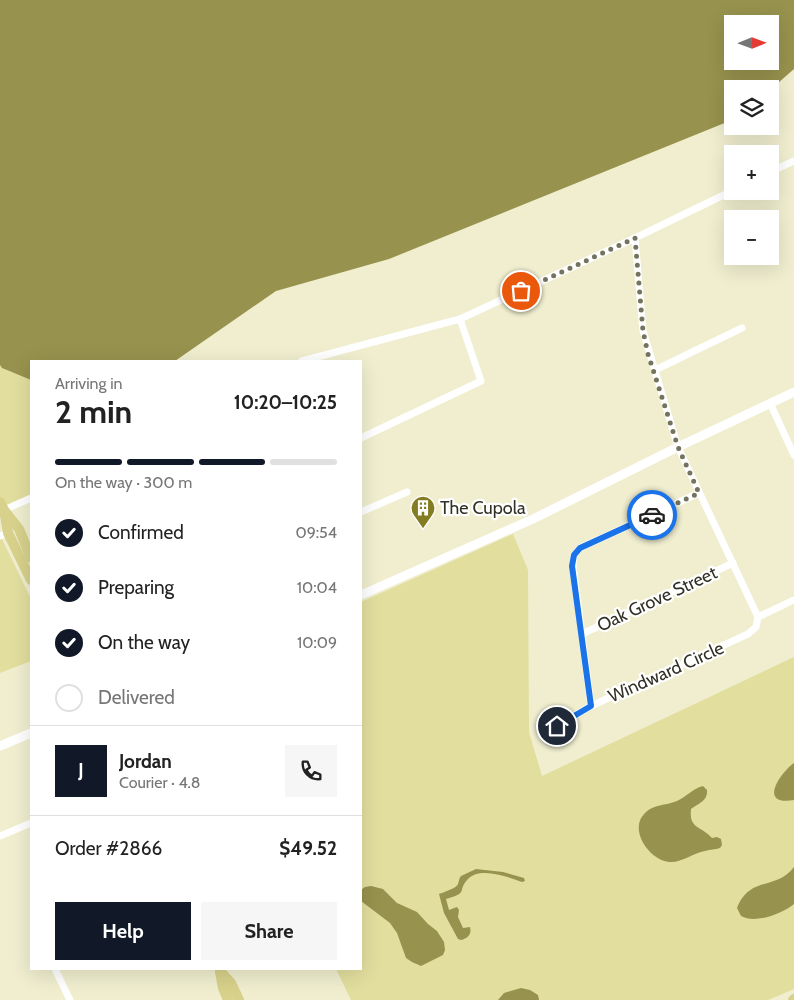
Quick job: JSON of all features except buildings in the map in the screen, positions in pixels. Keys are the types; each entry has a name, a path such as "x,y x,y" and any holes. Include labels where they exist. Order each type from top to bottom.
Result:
{"main road":[{"path":"2,506 4,534 30,578"},
{"path":"2,506 19,529 30,556"},
{"path":"4,534 20,540 30,556"},
{"path":"220,970 223,988 228,1000"},
{"path":"220,970 231,984 239,1000"}],"street":[{"path":"779,168 794,160"},
{"path":"306,360 460,319 724,195"},
{"path":"635,238 643,331 648,354 655,370 678,447 758,617 794,600"},
{"path":"362,438 480,381 460,319"},
{"path":"655,370 742,328"},
{"path":"362,595 533,519 794,392"},
{"path":"770,403 794,455"},
{"path":"362,512 407,492"},
{"path":"591,706 572,566 574,555 580,548 699,493"},
{"path":"2,506 30,498"},
{"name":"Oak Grove Street","path":"582,634 733,564"},
{"name":"Windward Circle","path":"540,735 591,706 748,634 756,627 758,617"},
{"path":"0,746 30,733"},
{"path":"0,836 30,823"},
{"path":"55,970 70,1000"}],"shaded area":[{"path":"0,0 794,0 794,69 779,82 779,80 724,80 724,123 389,259 276,291 176,360 30,360 30,380 2,368 0,365"},
{"path":"0,365 2,368 30,380 30,498 4,510 0,502"},
{"path":"513,534 528,570 529,732 542,776 794,657 794,989 768,1000 351,1000 336,970 362,970 362,602"},
{"path":"0,535 30,597 30,661 0,673"},
{"path":"794,763 794,800 783,801 774,794 775,788 783,774"},
{"path":"703,786 707,790 707,794 702,801 691,809 692,820 696,826 712,838 717,837 721,839 722,845 720,848 701,852 674,862 662,860 654,856 643,843 640,835 640,820 648,810 677,801"},
{"path":"794,867 794,904 768,917 754,919 741,916 737,908 742,898 749,891 779,879"},
{"path":"476,869 503,872 524,878 525,881 522,882 494,874 480,873 468,879 458,895 446,899 449,910 457,907 459,910 458,917 463,928 470,927 469,935 461,940 458,939 444,913 439,894 455,887 461,876"},
{"path":"371,886 383,889 397,903 417,912 437,931 444,942 445,950 443,955 421,966 406,958 397,933 390,923 362,902 362,889"},
{"path":"521,988 530,990 538,995 539,1000 498,1000 504,993"}],"way so far":[{"path":"521,291 635,238 643,331 648,354 655,370 678,447 699,493 652,515"}],"place":[{"name":"The Cupola","path":"423,529"}],"route":[{"path":"557,726 591,706 572,566 574,555 580,548 652,515"}]}
